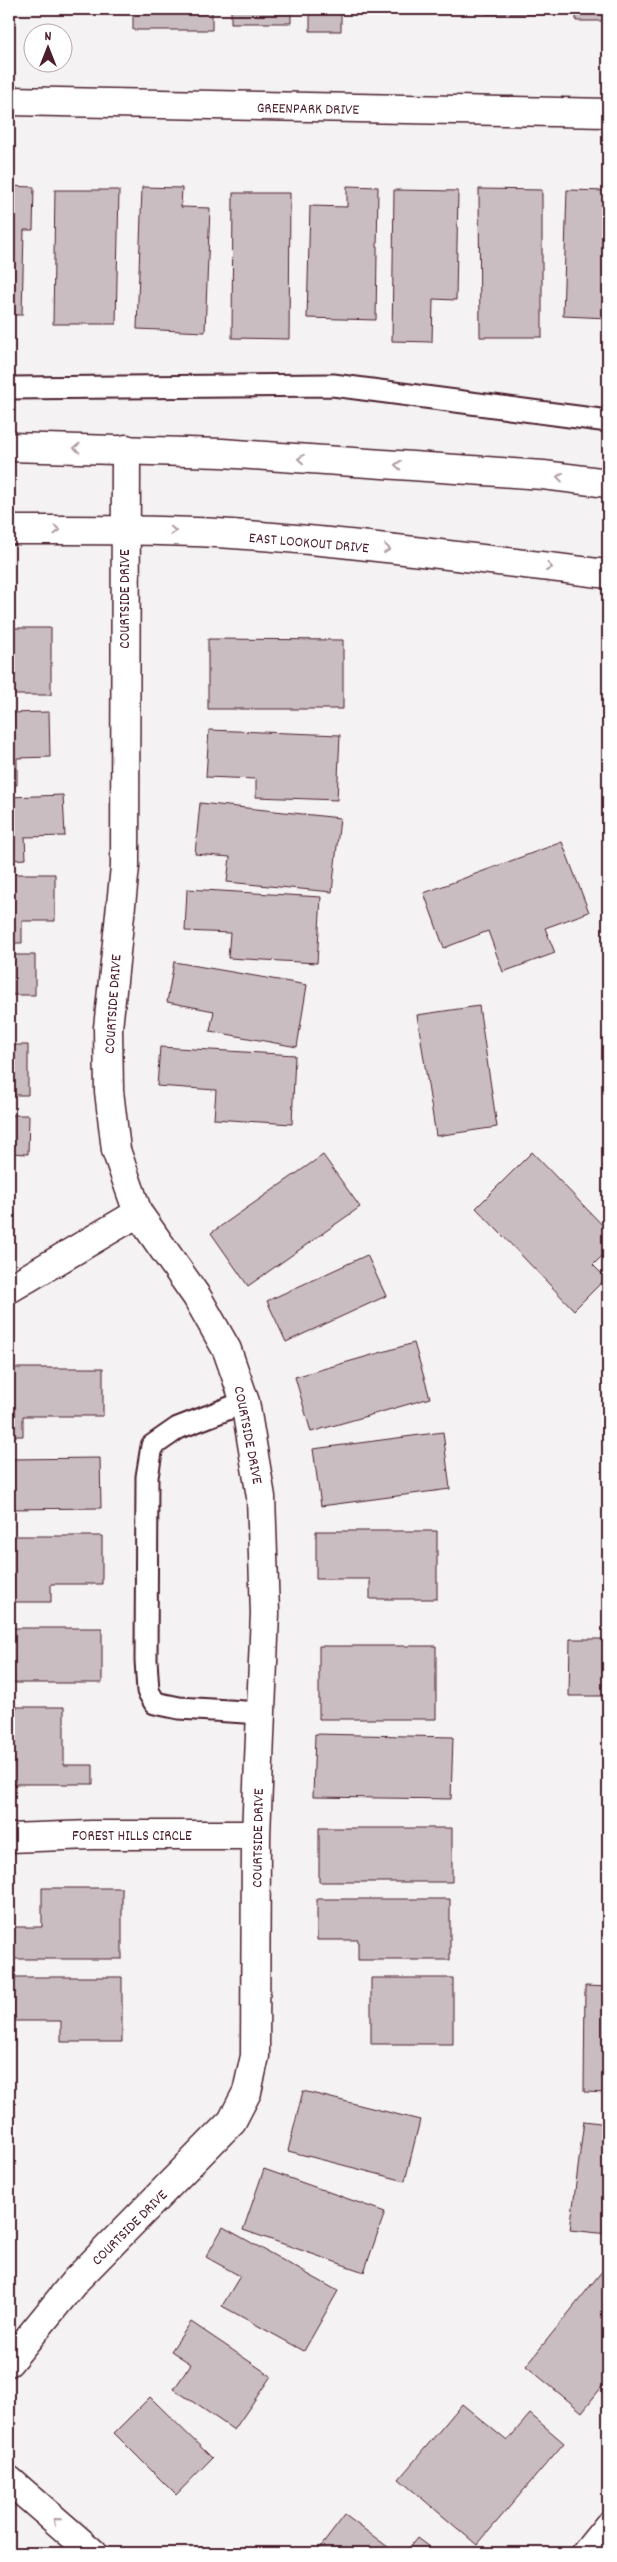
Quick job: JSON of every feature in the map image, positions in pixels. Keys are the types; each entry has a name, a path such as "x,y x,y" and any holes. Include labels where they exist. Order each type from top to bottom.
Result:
{"street":[{"name":"GREENPARK DRIVE","path":"9,101 608,113"},
{"path":"9,447 126,448 534,474 608,483"},
{"name":"COURTSIDE DRIVE","path":"9,2362 82,2274 232,2121 247,2092 255,2056 256,1835 265,1613 261,1497 245,1402 227,1350 197,1297 138,1213 116,1150 109,1091 108,1028 125,868 124,530 126,448"},
{"name":"EAST LOOKOUT DRIVE","path":"9,530 124,530 217,533 339,544 608,574"},
{"path":"9,1288 138,1213"},
{"name":"FOREST HILLS CIRCLE","path":"9,1838 92,1835 256,1835"},
{"path":"9,2480 93,2553"},
{"path":"586,2553 608,2526"}],"lane":[{"path":"9,388 333,385 608,421"},
{"path":"245,1402 178,1428 152,1446 147,1477 146,1660 148,1691 155,1703 179,1708 262,1713"}],"building":[{"path":"107,9 107,10 42,10"},
{"path":"133,9 212,9 212,30 133,30"},
{"path":"231,9 291,9 291,23 231,23"},
{"path":"310,9 341,9 341,31 310,31"},
{"path":"399,9 463,9 464,12 399,13"},
{"path":"487,9 556,9 556,14 487,14"},
{"path":"576,9 608,9 608,21 576,21"},
{"path":"9,186 34,187 33,230 24,230 22,315 9,315"},
{"path":"347,186 378,187 376,320 307,318 310,206 347,207"},
{"path":"142,187 182,188 181,207 210,208 205,332 137,329"},
{"path":"479,189 542,190 542,337 480,337"},
{"path":"55,190 119,190 116,324 53,324"},
{"path":"394,190 458,191 456,300 433,299 432,342 392,341"},
{"path":"567,190 608,191 608,318 563,316"},
{"path":"233,193 290,193 289,339 232,338"},
{"path":"9,628 51,628 51,695 9,695"},
{"path":"208,639 343,640 343,709 208,709"},
{"path":"49,712 50,757 17,758 17,785 9,785 9,713"},
{"path":"209,730 340,735 337,800 256,797 256,779 206,777"},
{"path":"63,795 65,836 25,837 26,859 9,860 9,797"},
{"path":"200,803 340,818 332,892 227,882 230,857 195,854"},
{"path":"562,842 589,912 545,928 555,953 503,972 488,931 444,948 424,893"},
{"path":"9,874 55,874 55,921 22,921 22,943 9,943"},
{"path":"187,889 321,897 317,963 228,958 230,933 185,931"},
{"path":"9,955 35,955 35,995 9,995"},
{"path":"174,962 307,985 297,1047 210,1031 214,1011 167,1002"},
{"path":"479,1006 497,1127 436,1136 417,1015"},
{"path":"9,1045 28,1045 28,1095 9,1095"},
{"path":"160,1047 295,1055 292,1124 214,1119 216,1090 157,1086"},
{"path":"9,1115 29,1115 28,1154 9,1153"},
{"path":"532,1152 608,1231 608,1250 593,1265 606,1278 574,1310 476,1208"},
{"path":"323,1155 360,1207 248,1286 211,1233"},
{"path":"367,1255 386,1296 286,1342 267,1301"},
{"path":"414,1343 430,1398 311,1432 295,1377"},
{"path":"9,1368 103,1368 103,1416 23,1416 23,1436 9,1436"},
{"path":"443,1432 450,1489 321,1506 313,1449"},
{"path":"100,1458 101,1508 9,1509 9,1459"},
{"path":"316,1531 437,1531 437,1599 370,1599 370,1579 316,1579"},
{"path":"9,1536 102,1536 102,1584 51,1584 51,1602 9,1602"},
{"path":"9,1628 102,1628 102,1683 9,1683"},
{"path":"570,1639 608,1639 608,1696 569,1696"},
{"path":"319,1646 436,1646 436,1719 319,1719"},
{"path":"9,1707 64,1707 64,1765 93,1765 93,1784 9,1784"},
{"path":"315,1734 453,1737 451,1799 313,1797"},
{"path":"319,1828 452,1828 452,1882 319,1882"},
{"path":"42,1888 122,1888 122,1959 9,1959 9,1927 42,1927"},
{"path":"317,1899 450,1899 450,1960 358,1960 358,1940 317,1940"},
{"path":"9,1977 122,1977 122,2042 61,2042 61,2021 9,2021"},
{"path":"371,1978 453,1978 453,2044 371,2044"},
{"path":"585,1986 608,1987 608,2093 584,2092"},
{"path":"303,2091 420,2120 405,2181 288,2151"},
{"path":"584,2121 608,2124 608,2234 570,2230"},
{"path":"264,2169 385,2212 364,2272 243,2230"},
{"path":"223,2227 338,2291 304,2351 222,2306 240,2276 206,2257"},
{"path":"603,2270 608,2274 608,2379 582,2412 526,2366"},
{"path":"191,2322 271,2376 234,2430 174,2389 191,2364 171,2351"},
{"path":"150,2397 212,2458 176,2495 114,2433"},
{"path":"462,2404 507,2441 530,2414 564,2443 477,2545 399,2479"},
{"path":"345,2515 396,2553 316,2553"},
{"path":"417,2538 437,2553 405,2553"}]}
